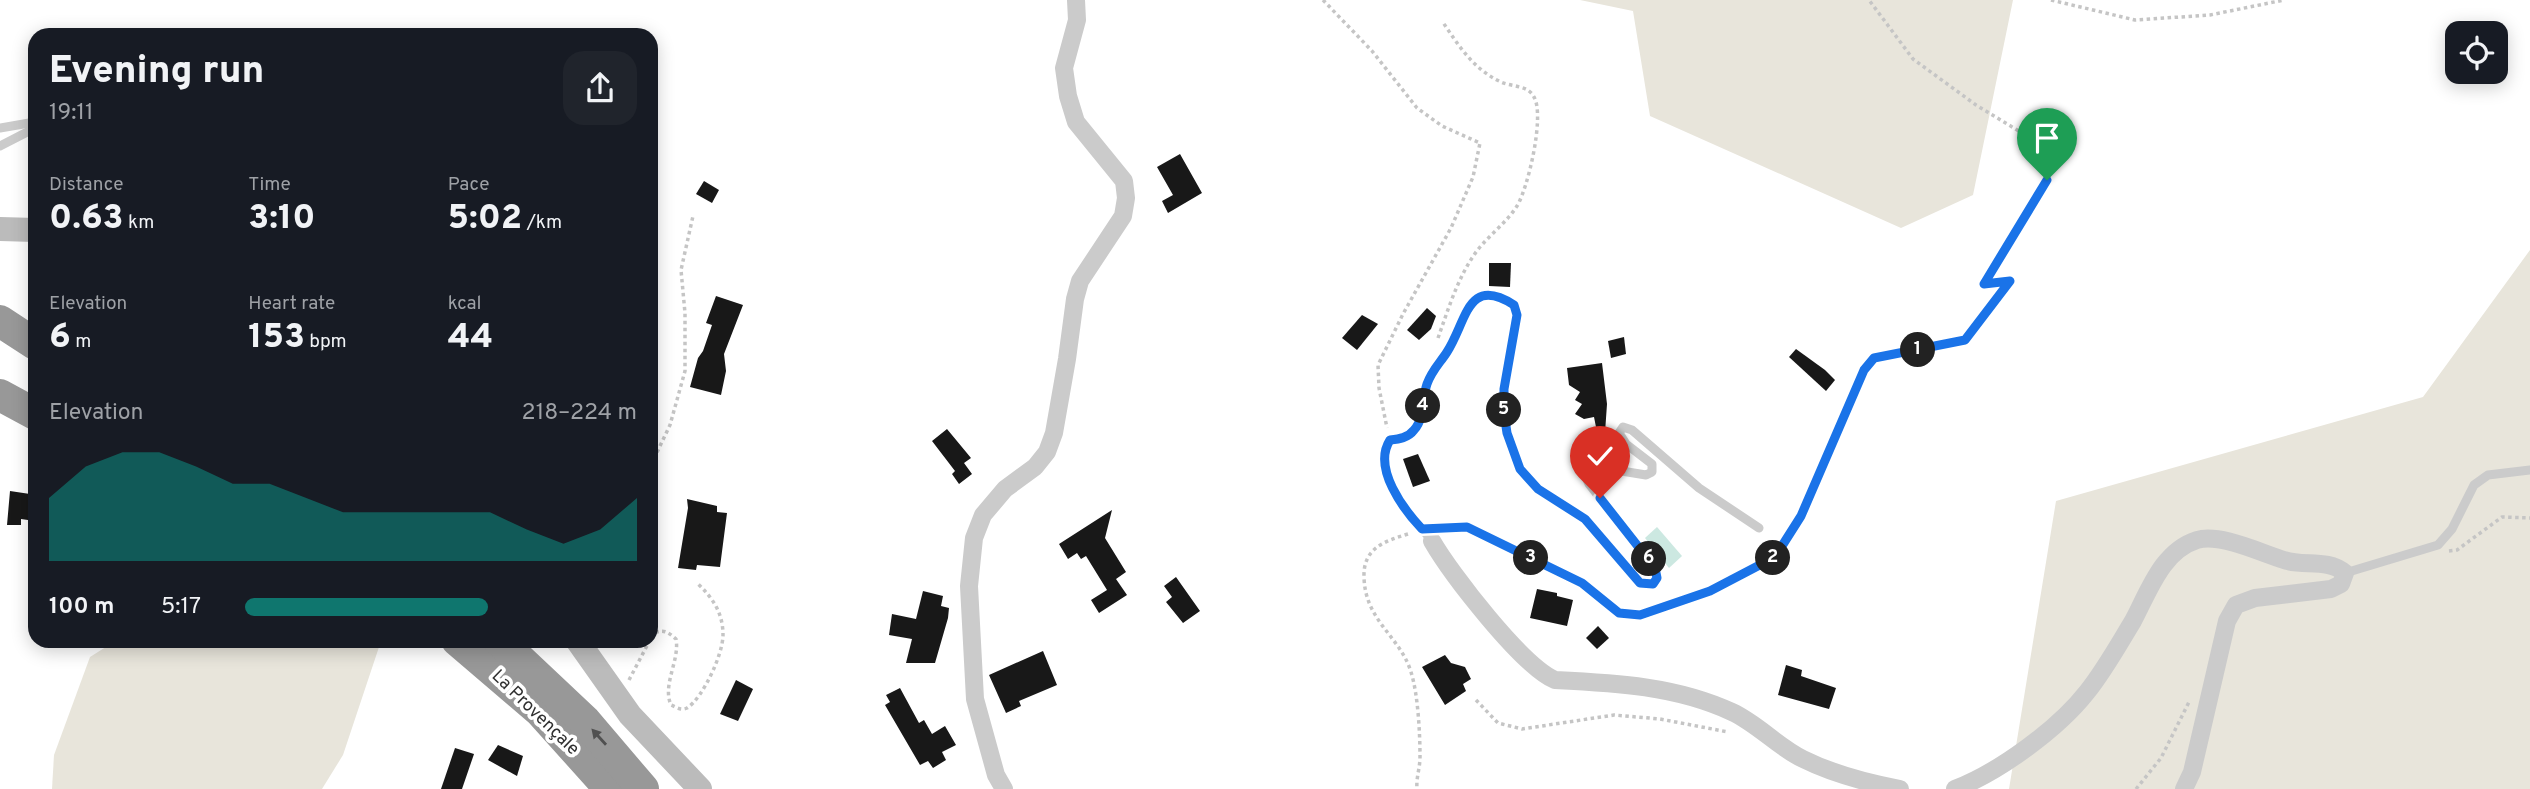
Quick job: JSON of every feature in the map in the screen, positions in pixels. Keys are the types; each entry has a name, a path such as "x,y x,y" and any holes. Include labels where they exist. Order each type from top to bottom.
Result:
{"highway":[{"path":"0,321 28,339"},
{"path":"0,395 28,410"},
{"name":"La Provençale","path":"466,648 540,711 610,789"},
{"name":"La Provençale","path":"507,648 585,721 643,789"}],"street":[{"path":"1004,789 996,775 975,699 970,586 974,538 983,515 1005,489 1035,467 1047,452 1054,433 1068,359 1074,299 1080,281 1123,216 1126,198 1124,181 1076,122 1068,96 1064,68 1077,20 1076,0"},
{"path":"0,229 28,230"},
{"path":"1427,535 1444,562 1520,654 1542,674 1555,680 1662,688 1702,700 1734,713 1803,759 1839,773 1900,789"},
{"path":"1955,789 2019,752 2059,720 2087,692 2133,621 2160,569 2184,546 2200,539 2219,539 2290,562 2337,567 2344,573 2341,584 2331,589 2255,598 2236,605 2227,621 2192,772 2184,789"},
{"path":"582,648 617,699 700,789"}],"lane":[{"path":"0,128 28,123"},
{"path":"0,146 28,132"},
{"path":"1427,535 1405,511 1394,492 1384,461 1386,447 1390,440 1405,438 1415,429 1423,408 1427,385 1436,365 1447,353 1470,305 1482,295 1492,293 1514,305 1517,315 1504,389 1504,413 1507,433 1520,469 1538,489 1585,519 1640,583 1653,584 1657,578 1655,568 1589,484 1584,473 1591,467 1646,475 1652,472 1651,464 1626,444 1619,433 1623,427 1632,430 1699,488 1759,528"},
{"path":"2344,573 2438,545 2452,529 2474,485 2488,475 2530,470"}],"path":[{"path":"1323,0 1373,51 1417,108 1442,126 1480,143 1473,177 1451,228 1378,365 1379,388 1390,440"},
{"path":"1416,789 1420,759 1411,671 1370,609 1364,589 1363,565 1367,555 1379,545 1467,527 1582,583 1619,613 1640,615 1710,591 1775,557 1801,516 1864,370 1874,358 1965,340 2010,281 1984,284 2047,180 2050,150 1976,105 1913,59 1869,0"},
{"path":"2051,0 2135,20 2210,15 2284,0"},
{"path":"1436,365 1436,344 1457,286 1475,253 1503,225 1518,204 1533,150 1537,108 1534,96 1524,87 1503,83 1480,69 1464,54 1442,21"},
{"path":"658,450 670,425 685,371 685,313 681,270 693,216"},
{"path":"2438,545 2448,551 2457,550 2502,517 2530,518"},
{"path":"658,632 667,631 676,639 678,651 668,697 671,705 681,709 687,707 708,679 722,643 722,623 716,605 698,583"},
{"path":"617,699 645,648"},
{"path":"2136,789 2161,758 2190,698"},
{"path":"1476,700 1498,723 1522,729 1614,715 1660,719 1735,734"}],"shaded area":[{"path":"1580,0 2013,0 1973,195 1901,228 1650,116 1633,11"},
{"path":"2530,250 2530,789 2009,789 2056,501 2423,397"},
{"path":"1657,527 1682,556 1669,568 1645,538"},
{"path":"104,648 379,648 343,755 322,789 52,789 54,755 90,657"}],"building":[{"path":"1180,154 1202,193 1168,213 1162,201 1173,195 1157,167"},
{"path":"704,181 719,190 712,203 696,194"},
{"path":"1489,263 1511,263 1510,287 1489,286"},
{"path":"716,296 743,305 724,354 726,371 721,395 690,387 698,358 712,325 706,323"},
{"path":"1427,308 1436,316 1431,329 1419,340 1407,330"},
{"path":"1362,315 1378,324 1357,350 1342,338"},
{"path":"1624,337 1626,354 1611,358 1608,341"},
{"path":"1796,349 1835,380 1826,391 1789,357"},
{"path":"1602,363 1607,404 1604,447 1600,447 1594,417 1584,419 1575,414 1582,404 1575,400 1580,392 1569,385 1567,368"},
{"path":"947,429 971,458 964,463 972,474 959,484 952,474 955,471 932,441"},
{"path":"1418,454 1430,481 1413,487 1403,459"},
{"path":"10,491 28,494 28,520 21,519 21,525 7,525"},
{"path":"687,499 717,506 717,512 727,513 720,567 697,565 696,570 678,568 688,508"},
{"path":"1112,510 1105,538 1126,572 1116,579 1127,595 1099,613 1091,600 1107,590 1086,556 1081,559 1077,553 1068,559 1059,544"},
{"path":"1176,577 1200,611 1183,623 1166,602 1172,597 1164,586"},
{"path":"1537,589 1573,600 1567,626 1530,618"},
{"path":"923,591 943,596 941,606 949,608 948,618 935,663 906,663 912,639 889,635 892,614 916,619"},
{"path":"1598,626 1609,638 1597,649 1586,638"},
{"path":"1043,651 1057,685 1019,701 1021,706 1006,713 989,675"},
{"path":"1445,655 1451,663 1465,667 1471,679 1463,684 1466,691 1445,705 1422,667"},
{"path":"1786,665 1802,670 1801,676 1836,688 1829,709 1778,695"},
{"path":"736,680 753,689 738,721 720,714"},
{"path":"900,688 919,723 924,720 932,734 945,726 956,745 942,752 946,760 933,768 928,761 920,765 885,705 890,702 886,695"},
{"path":"498,745 523,756 517,776 488,760"},
{"path":"455,748 474,754 462,789 441,789"}],"route":[{"path":"1600,498 1655,568 1657,578 1653,584 1640,583 1585,519 1538,489 1520,469 1507,433 1504,413 1504,389 1513,351 1517,315 1514,305 1502,297 1492,293 1482,295 1470,305 1447,353 1436,365 1427,385 1423,408 1415,429 1405,438 1390,440 1386,447 1384,461 1394,492 1405,511 1422,529 1467,527 1582,583 1619,613 1640,615 1710,591 1775,557 1801,516 1864,370 1874,358 1965,340 2010,281 1984,284 2047,180"}]}
